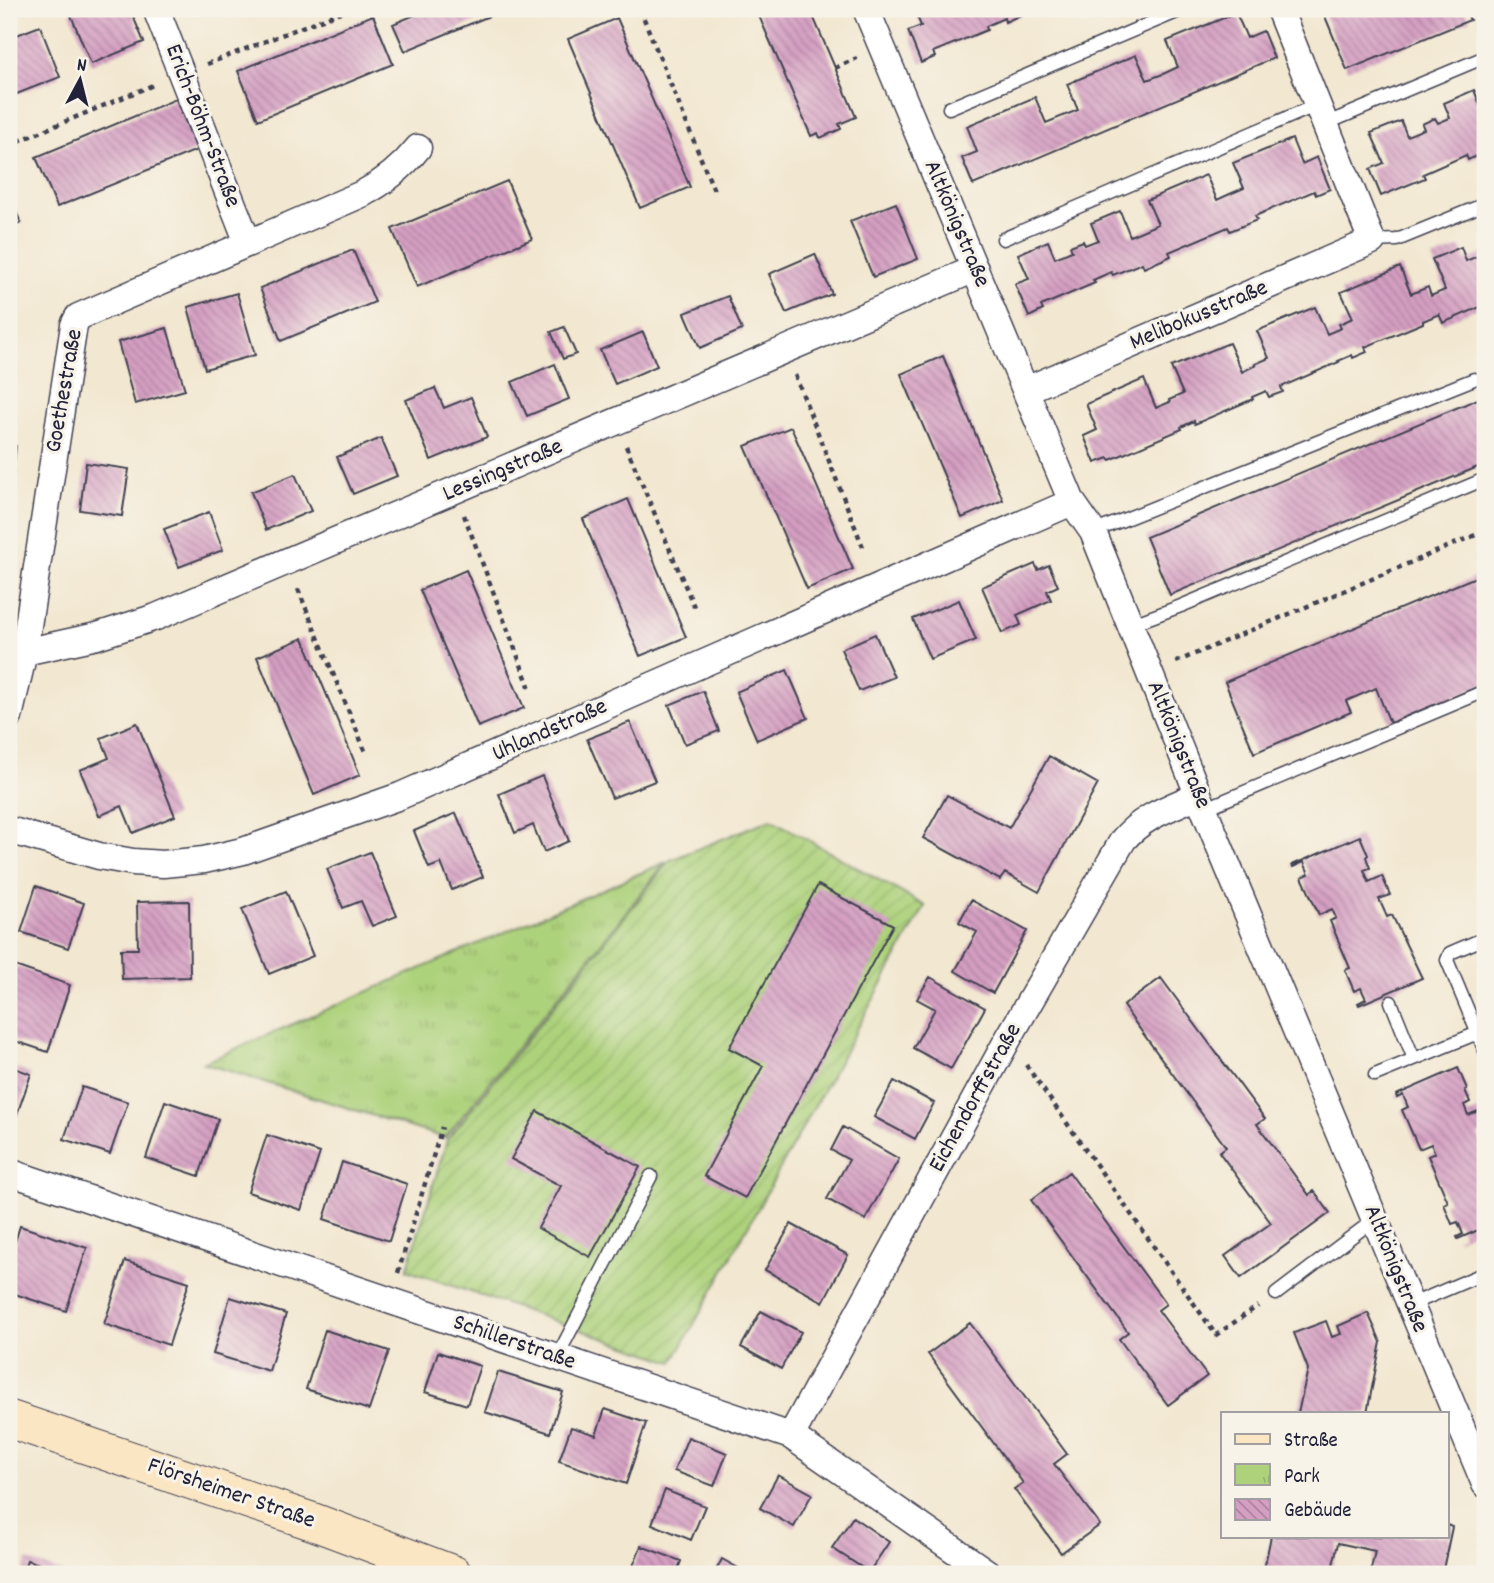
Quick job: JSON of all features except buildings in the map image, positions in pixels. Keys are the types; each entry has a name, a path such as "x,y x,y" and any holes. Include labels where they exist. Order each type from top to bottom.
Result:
{"main road":[{"name":"Flörsheimer Straße","path":"9,1419 314,1522 453,1574"}],"street":[{"name":"Erich-Böhm-Straße","path":"156,9 248,243"},
{"name":"Altkönigstraße","path":"866,9 1072,502 1093,532 1201,802 1485,1484"},
{"path":"1279,9 1372,241"},
{"name":"Goethestraße","path":"9,717 24,652 74,325 78,317 362,194 404,166 418,148"},
{"name":"Melibokusstraße","path":"1026,390 1372,241"},
{"name":"Lessingstraße","path":"24,652 97,636 156,617 975,270"},
{"name":"Uhlandstraße","path":"9,830 99,856 134,862 163,864 204,860 243,851 400,796 1072,502"},
{"name":"Eichendorffstraße","path":"791,1436 1008,1039 1123,840 1135,825 1156,813 1201,802"},
{"name":"Schillerstraße","path":"9,1172 791,1436 989,1574"}],"lane":[{"path":"949,108 1184,9"},
{"path":"1003,239 1321,115 1485,57"},
{"name":"Melibokusstraße","path":"1372,241 1397,240 1485,204"},
{"path":"1093,532 1474,379"},
{"path":"1130,625 1485,479"},
{"path":"1201,802 1485,691"},
{"path":"1485,938 1450,953 1447,960 1481,1031 1485,1051"},
{"path":"1391,1002 1414,1059"},
{"path":"1375,1074 1481,1031"},
{"path":"557,1357 651,1176"},
{"path":"1276,1294 1375,1219"},
{"path":"1409,1305 1485,1273"}],"path":[{"path":"640,9 715,193"},
{"path":"835,68 863,55"},
{"path":"786,352 863,547"},
{"path":"617,423 695,609"},
{"path":"454,492 531,691"},
{"path":"1149,673 1485,531"},
{"path":"287,563 366,753"},
{"path":"1008,1039 1216,1335 1276,1294"},
{"path":"389,1301 442,1127"}],"green space":[{"path":"771,819 925,906 673,1362 407,1270 447,1140 670,860"},
{"path":"666,862 445,1138 203,1063"}]}
